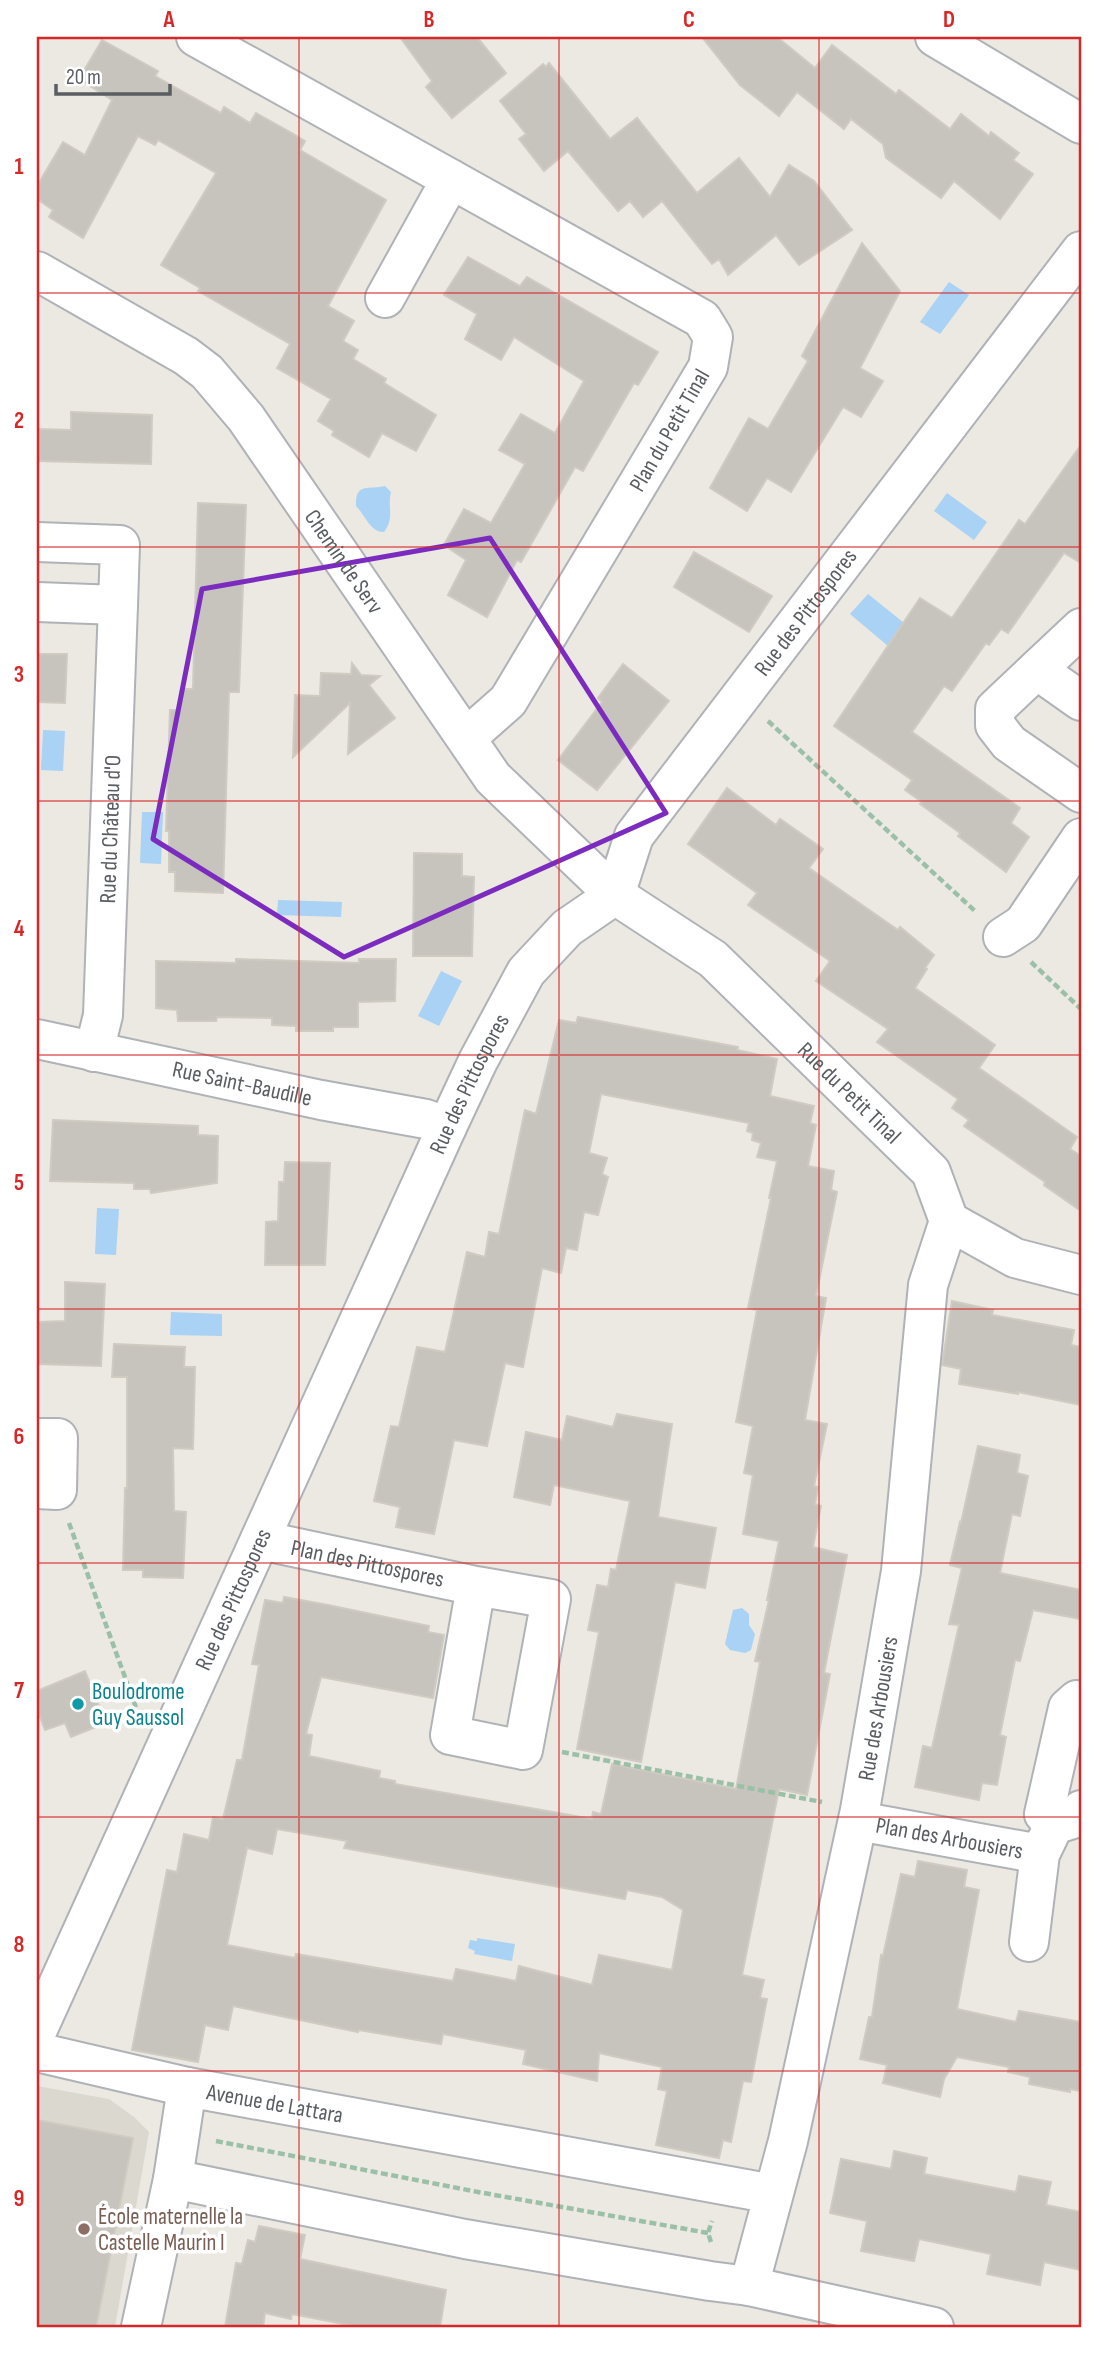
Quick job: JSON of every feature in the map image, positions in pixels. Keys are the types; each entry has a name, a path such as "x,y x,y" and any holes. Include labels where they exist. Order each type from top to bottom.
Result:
{"street":[{"name":"Plan du Petit Tinal","path":"196,37 702,319 713,337 708,367 508,701 466,738"},
{"path":"938,37 1081,124"},
{"path":"385,298 451,179"},
{"name":"Rue des Pittospores","path":"37,2031 447,1127 478,1061 526,972 567,928 615,895 634,836 1081,251"},
{"name":"Chemin de Serv","path":"37,271 186,356 207,372 246,418 493,778 615,895"},
{"name":"Rue du Château d'O","path":"37,542 120,545 103,1015 94,1052"},
{"path":"37,602 118,605"},
{"path":"1081,628 995,709 995,725 1009,743 1081,793"},
{"path":"1037,670 1081,701"},
{"path":"1003,937 1023,924 1081,838"},
{"name":"Rue du Petit Tinal","path":"615,895 713,959 931,1172 949,1221"},
{"name":"Rue Saint-Baudille","path":"37,1039 321,1100 426,1119 447,1127"},
{"path":"949,1221 1015,1258 1081,1275"},
{"name":"Rue des Arbousiers","path":"772,2194 788,2141 859,1815 901,1571 928,1285 949,1221"},
{"path":"37,1437 58,1438 47,1490"},
{"name":"Plan des Pittospores","path":"260,1540 476,1586 551,1599 523,1750 450,1735 476,1586"},
{"name":"Plan des Arbousiers","path":"1058,1830 1044,1814 1068,1708 1077,1700 1081,1701"},
{"name":"Plan des Arbousiers","path":"859,1815 1058,1830"},
{"name":"Plan des Arbousiers","path":"1029,1942 1058,1830"},
{"path":"37,2052 187,2087"},
{"name":"Avenue de Lattara","path":"141,2327 173,2179 187,2087 772,2194"},
{"path":"173,2179 465,2239 749,2286 934,2327"},
{"path":"749,2286 772,2194"}],"path":[{"path":"738,701 764,718 1081,1009"},
{"path":"47,1490 139,1716"},
{"path":"523,1744 859,1815"},
{"path":"180,2136 232,2143 478,2192 708,2233"},
{"path":"710,2281 715,2255 708,2233 720,2186"}],"highlighted area":[{"path":"490,538 666,813 344,957 153,839 202,589"}],"shaded area":[{"name":"École maternelle la Castelle Maurin I","path":"37,2086 109,2099 149,2132 115,2327 37,2327"}],"water":[{"path":"949,282 969,295 940,334 920,322"},
{"path":"385,486 391,492 390,517 384,532 372,526 356,506 356,498 361,490"},
{"path":"947,493 987,522 974,540 934,511"},
{"path":"868,594 904,623 888,646 850,614"},
{"path":"43,730 65,731 63,771 41,770"},
{"path":"142,812 163,812 161,864 140,863"},
{"path":"278,900 342,902 341,917 277,915"},
{"path":"441,971 462,981 439,1026 418,1016"},
{"path":"97,1208 119,1209 116,1255 95,1254"},
{"path":"171,1312 222,1314 222,1336 170,1335"},
{"path":"742,1608 749,1614 749,1625 755,1634 751,1650 745,1653 730,1650 725,1644 733,1610"},
{"path":"477,1938 515,1944 512,1961 474,1954 475,1951 468,1948 470,1940 477,1941"}],"building":[{"path":"400,37 477,37 506,73 452,118 426,87 432,81"},
{"path":"702,37 777,37 815,68 832,45 896,94 899,90 950,129 961,114 989,136 991,132 1019,153 1013,160 1033,174 1000,219 954,181 941,198 886,158 883,144 851,119 844,129 797,92 779,116 740,85"},
{"path":"102,40 158,71 155,76 221,113 224,107 250,123 256,113 290,132 305,141 300,150 386,200 328,306 354,321 343,341 358,350 353,359 386,379 384,383 436,415 416,451 382,433 369,457 332,435 334,431 318,421 331,399 277,368 290,344 198,291 200,288 161,265 216,173 158,140 155,145 138,136 83,238 49,217 53,210 37,199 37,186 63,142 85,155 112,100 79,79"},
{"path":"549,63 610,139 637,118 697,193 739,158 770,197 789,165 814,181 852,230 799,265 776,235 728,275 719,259 712,264 662,201 643,217 630,201 618,211 568,151 544,171 519,139 526,134 500,101 543,64 546,67"},
{"path":"862,243 900,291 860,368 883,381 861,417 843,407 791,492 767,478 747,511 710,488 749,418 768,429 808,361 802,356"},
{"path":"468,257 520,286 527,277 658,352 638,385 634,383 583,471 575,467 521,562 517,560 487,617 448,595 466,560 444,545 464,509 491,523 525,464 499,450 521,414 555,433 584,381 514,337 501,360 465,339 477,314 444,295"},
{"path":"71,412 152,415 151,464 37,461 37,429 71,430"},
{"path":"1081,445 1081,563 1064,553 1008,633 1001,629 989,645 986,643 952,691 944,686 912,732 1020,808 1011,823 1029,837 1006,872 958,836 960,833 905,790 912,780 834,726 920,598 952,618 1019,520 1025,524"},
{"path":"198,503 246,505 239,692 229,692 223,893 175,891 175,872 169,872 169,831 166,831 170,710 180,710 181,689 193,689"},
{"path":"694,552 772,596 749,632 674,587"},
{"path":"37,654 67,654 65,703 37,702"},
{"path":"352,663 361,675 380,676 369,685 395,718 348,754 350,703 293,757 295,695 320,696 321,673 351,674"},
{"path":"623,664 669,701 597,790 558,760 602,702 598,698"},
{"path":"727,788 776,825 780,819 823,849 809,868 898,930 900,927 934,955 915,988 995,1045 979,1068 1077,1137 1070,1149 1081,1156 1081,1211 1044,1185 1045,1182 964,1126 969,1120 952,1108 958,1099 877,1042 888,1029 816,981 830,961 748,905 757,893 688,844"},
{"path":"414,853 462,854 462,876 474,877 472,956 413,956"},
{"path":"236,959 359,963 359,959 396,959 395,1001 358,1002 358,1027 333,1027 333,1031 296,1031 296,1026 272,1025 272,1018 217,1017 216,1021 178,1021 177,1010 156,1008 156,961 236,963"},
{"path":"578,1017 738,1047 737,1050 777,1059 770,1096 814,1106 810,1123 816,1125 808,1166 834,1171 831,1190 837,1192 816,1296 826,1298 805,1420 827,1424 814,1486 818,1487 815,1504 821,1506 813,1547 847,1555 824,1673 830,1674 807,1795 779,1789 742,1975 764,1980 760,1998 767,1999 751,2082 743,2081 731,2142 723,2140 719,2158 656,2145 667,2091 658,2089 662,2067 599,2053 597,2081 523,2064 526,2050 443,2034 441,2044 359,2030 358,2032 233,2006 228,2030 205,2025 198,2062 132,2050 167,1870 177,1872 184,1834 209,1840 213,1817 223,1819 237,1760 242,1760 259,1665 252,1664 265,1600 283,1603 284,1597 328,1605 429,1626 428,1632 444,1635 433,1698 321,1677 306,1734 312,1735 309,1756 380,1771 379,1778 395,1781 395,1784 592,1819 593,1812 601,1814 612,1764 736,1789 760,1662 755,1661 779,1541 743,1534 753,1475 744,1473 753,1426 736,1422 757,1310 748,1308 777,1161 757,1157 761,1143 752,1140 753,1133 747,1131 749,1123 601,1094 589,1153 607,1158 602,1174 608,1177 598,1215 584,1212 577,1250 566,1248 561,1273 542,1268 523,1367 505,1363 487,1446 454,1440 434,1534 396,1527 400,1507 374,1501 391,1426 399,1427 417,1347 445,1352 467,1252 485,1257 489,1232 499,1234 525,1110 536,1114 559,1020 576,1023","holes":["277,1829 347,1841 344,1848 625,1899 627,1890 662,1897 683,1910 672,1970 599,1955 592,1985 519,1966 516,1981 456,1969 453,1981 296,1954 295,1958 227,1945 247,1848 272,1854"]},
{"path":"53,1120 198,1126 198,1135 218,1136 217,1183 151,1193 150,1189 134,1189 134,1183 50,1181"},
{"path":"285,1162 330,1163 325,1265 265,1265 266,1222 278,1221 279,1182 284,1182"},
{"path":"65,1282 105,1284 101,1366 37,1364 37,1322 65,1321"},
{"path":"952,1301 993,1310 992,1315 1074,1330 1071,1345 1081,1347 1081,1405 1018,1392 959,1384 961,1369 942,1365"},
{"path":"114,1344 185,1347 184,1367 195,1367 193,1449 173,1448 174,1511 186,1512 183,1578 143,1577 143,1570 123,1570 127,1488 127,1377 112,1377"},
{"path":"617,1414 672,1424 658,1517 716,1528 705,1588 675,1582 641,1762 577,1749 599,1632 588,1630 597,1585 608,1587 611,1569 616,1570 630,1501 554,1485 550,1505 514,1497 526,1432 562,1440 567,1416 613,1427"},
{"path":"978,1446 1020,1455 1017,1473 1028,1476 1020,1516 1012,1514 1000,1573 1081,1590 1081,1619 1033,1610 1020,1661 1015,1660 1000,1735 1006,1737 997,1785 982,1783 979,1800 915,1787 923,1746 932,1748 959,1625 949,1624 962,1568 950,1565"},
{"name":"Boulodrome Guy Saussol","path":"85,1671 106,1723 71,1737 65,1723 45,1730 37,1709 37,1691"},
{"path":"918,1861 967,1870 964,1887 979,1890 957,2009 1016,2022 1019,2011 1081,2022 1081,2091 1070,2089 1070,2092 1029,2084 1030,2077 1008,2072 1009,2067 957,2057 944,2079 940,2097 883,2083 887,2065 860,2059 869,2017 872,2017 881,1955 883,1956 901,1874 915,1877"},
{"name":"École maternelle la Castelle Maurin I","path":"37,2120 133,2138 96,2327 37,2327"},
{"path":"894,2151 927,2158 924,2174 1016,2192 1019,2176 1051,2182 1046,2205 1081,2212 1081,2270 1044,2262 1040,2285 987,2274 991,2254 919,2239 914,2261 861,2251 867,2221 830,2213 841,2159 891,2169"},
{"path":"259,2226 305,2235 300,2259 446,2290 440,2327 359,2327 292,2314 291,2319 265,2313 263,2327 225,2327 236,2263 242,2264 248,2240 255,2242"}],"place":[{"name":"Boulodrome Guy Saussol","path":"78,1704"},
{"name":"École maternelle la Castelle Maurin I","path":"84,2229"}]}
